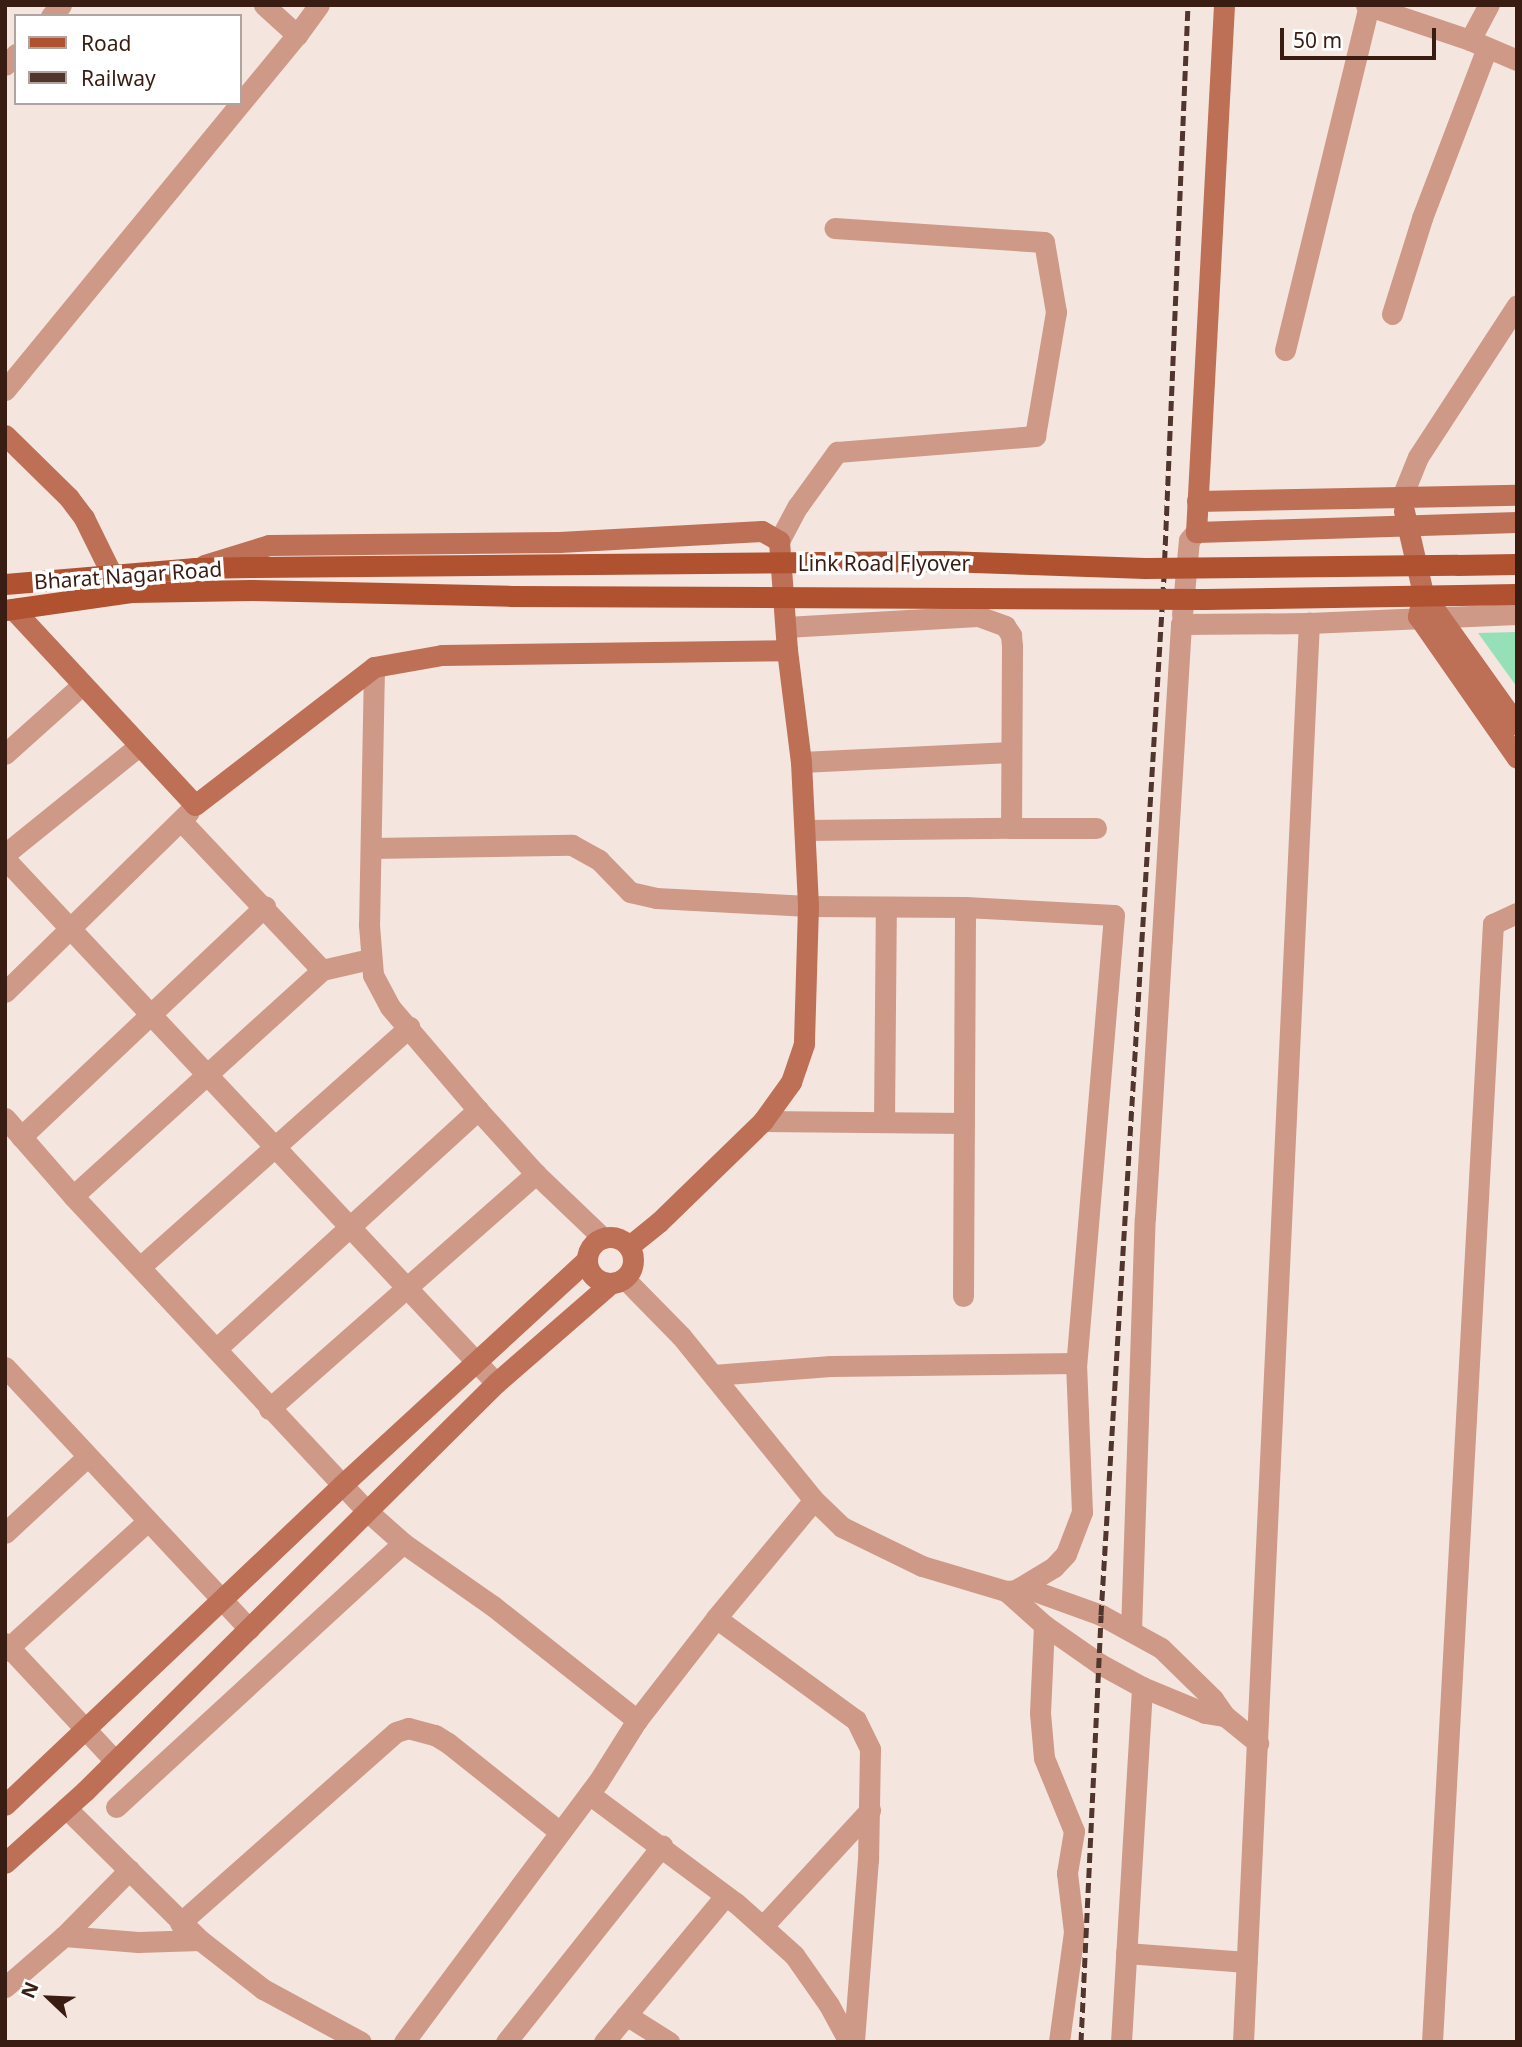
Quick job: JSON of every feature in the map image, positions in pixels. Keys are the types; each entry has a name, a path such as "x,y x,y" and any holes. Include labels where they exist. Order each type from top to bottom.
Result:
{"main road":[{"name":"Link Road Flyover","path":"250,567 944,561 1145,568 1517,564"},
{"name":"Bharat Nagar Road","path":"5,584 195,568 250,567"},
{"name":"Bharat Nagar Road","path":"9,609 131,592 251,590"},
{"name":"Link Road Flyover","path":"251,590 512,596 1204,599 1517,594"}],"street":[{"path":"264,5 297,35"},
{"path":"242,102 319,5"},
{"path":"1196,533 1224,5"},
{"path":"1392,314 1489,5"},
{"path":"1285,350 1368,6 1517,60"},
{"path":"5,390 239,105"},
{"path":"629,1246 659,1222 763,1121 790,1082 804,1044 808,906 805,830 801,762 787,650 779,541 798,506 837,452 1035,436 1056,312 1044,242 834,228"},
{"path":"1517,304 1418,457 1401,499 1423,593 1517,725"},
{"path":"5,435 69,498 84,518 112,575"},
{"path":"1197,501 1517,495"},
{"path":"1131,1631 1145,1218 1181,624 1189,540 1196,533 1517,522"},
{"path":"195,568 269,545 559,542 762,531 779,541"},
{"path":"1423,593 1418,616 1517,758"},
{"path":"9,609 139,746 188,814 322,970"},
{"path":"1181,624 1309,623 1418,616 1517,614"},
{"path":"786,627 978,616 995,621 1012,635 1011,828"},
{"path":"1243,2042 1309,623"},
{"path":"5,992 71,931 188,814 374,667 442,655 787,650"},
{"path":"374,667 370,959 373,975 390,1007 478,1110 536,1174 603,1238"},
{"path":"5,754 82,685"},
{"path":"139,746 5,857 71,931 496,1383"},
{"path":"801,762 1011,752"},
{"path":"805,830 1096,828"},
{"path":"372,848 572,845 599,860 630,892 644,896 808,906 965,907 1114,915 1076,1363 1082,1486 1079,1522 1066,1554 1054,1567 1012,1589"},
{"path":"21,1137 265,906"},
{"path":"884,1121 886,907"},
{"path":"963,1296 965,907"},
{"path":"1432,2042 1493,924 1517,913"},
{"path":"73,1196 322,970 370,959"},
{"path":"140,1266 408,1027"},
{"path":"216,1349 478,1110"},
{"path":"5,1118 73,1196 367,1511 403,1543 493,1606 637,1720"},
{"path":"763,1121 964,1123"},
{"path":"270,1409 536,1174"},
{"path":"5,1805 475,1360 587,1260 591,1246 603,1238 617,1237 629,1246 633,1266 618,1281 496,1383 115,1761 5,1863"},
{"path":"587,1260 592,1274 618,1281 713,1375 814,1500 842,1527 922,1566 1101,1615 1161,1648 1181,1665 1225,1716 1258,1743"},
{"path":"713,1375 831,1366 1076,1363"},
{"path":"8,1375 249,1629"},
{"path":"5,1533 87,1457"},
{"path":"404,2042 589,1794 637,1720 716,1618 814,1500"},
{"path":"115,1761 7,1647 148,1521"},
{"path":"116,1807 403,1543"},
{"path":"1012,1589 1044,1625 1086,1655 1142,1687 1205,1713 1225,1716"},
{"path":"716,1618 856,1720 870,1749 870,1810 854,2042"},
{"path":"1044,1625 1040,1713 1044,1758 1074,1831 1067,1873 1074,1932 1059,2042"},
{"path":"1121,2042 1142,1687"},
{"path":"180,1923 396,1732 408,1728 435,1735 448,1743 560,1832"},
{"path":"589,1794 662,1846 763,1926 794,1955 829,2005 849,2042"},
{"path":"66,1808 200,1940 263,1989 361,2042"},
{"path":"763,1926 870,1810"},
{"path":"506,2042 662,1846"},
{"path":"5,1987 64,1936 129,1870"},
{"path":"604,2042 725,1896"},
{"path":"64,1936 138,1942 200,1940"},
{"path":"1126,1953 1247,1962"},
{"path":"626,2015 669,2042"}],"green space":[{"path":"1517,632 1517,687 1478,633"}],"railway":[{"path":"1081,2042 1101,1615 1164,575 1188,5"}]}
